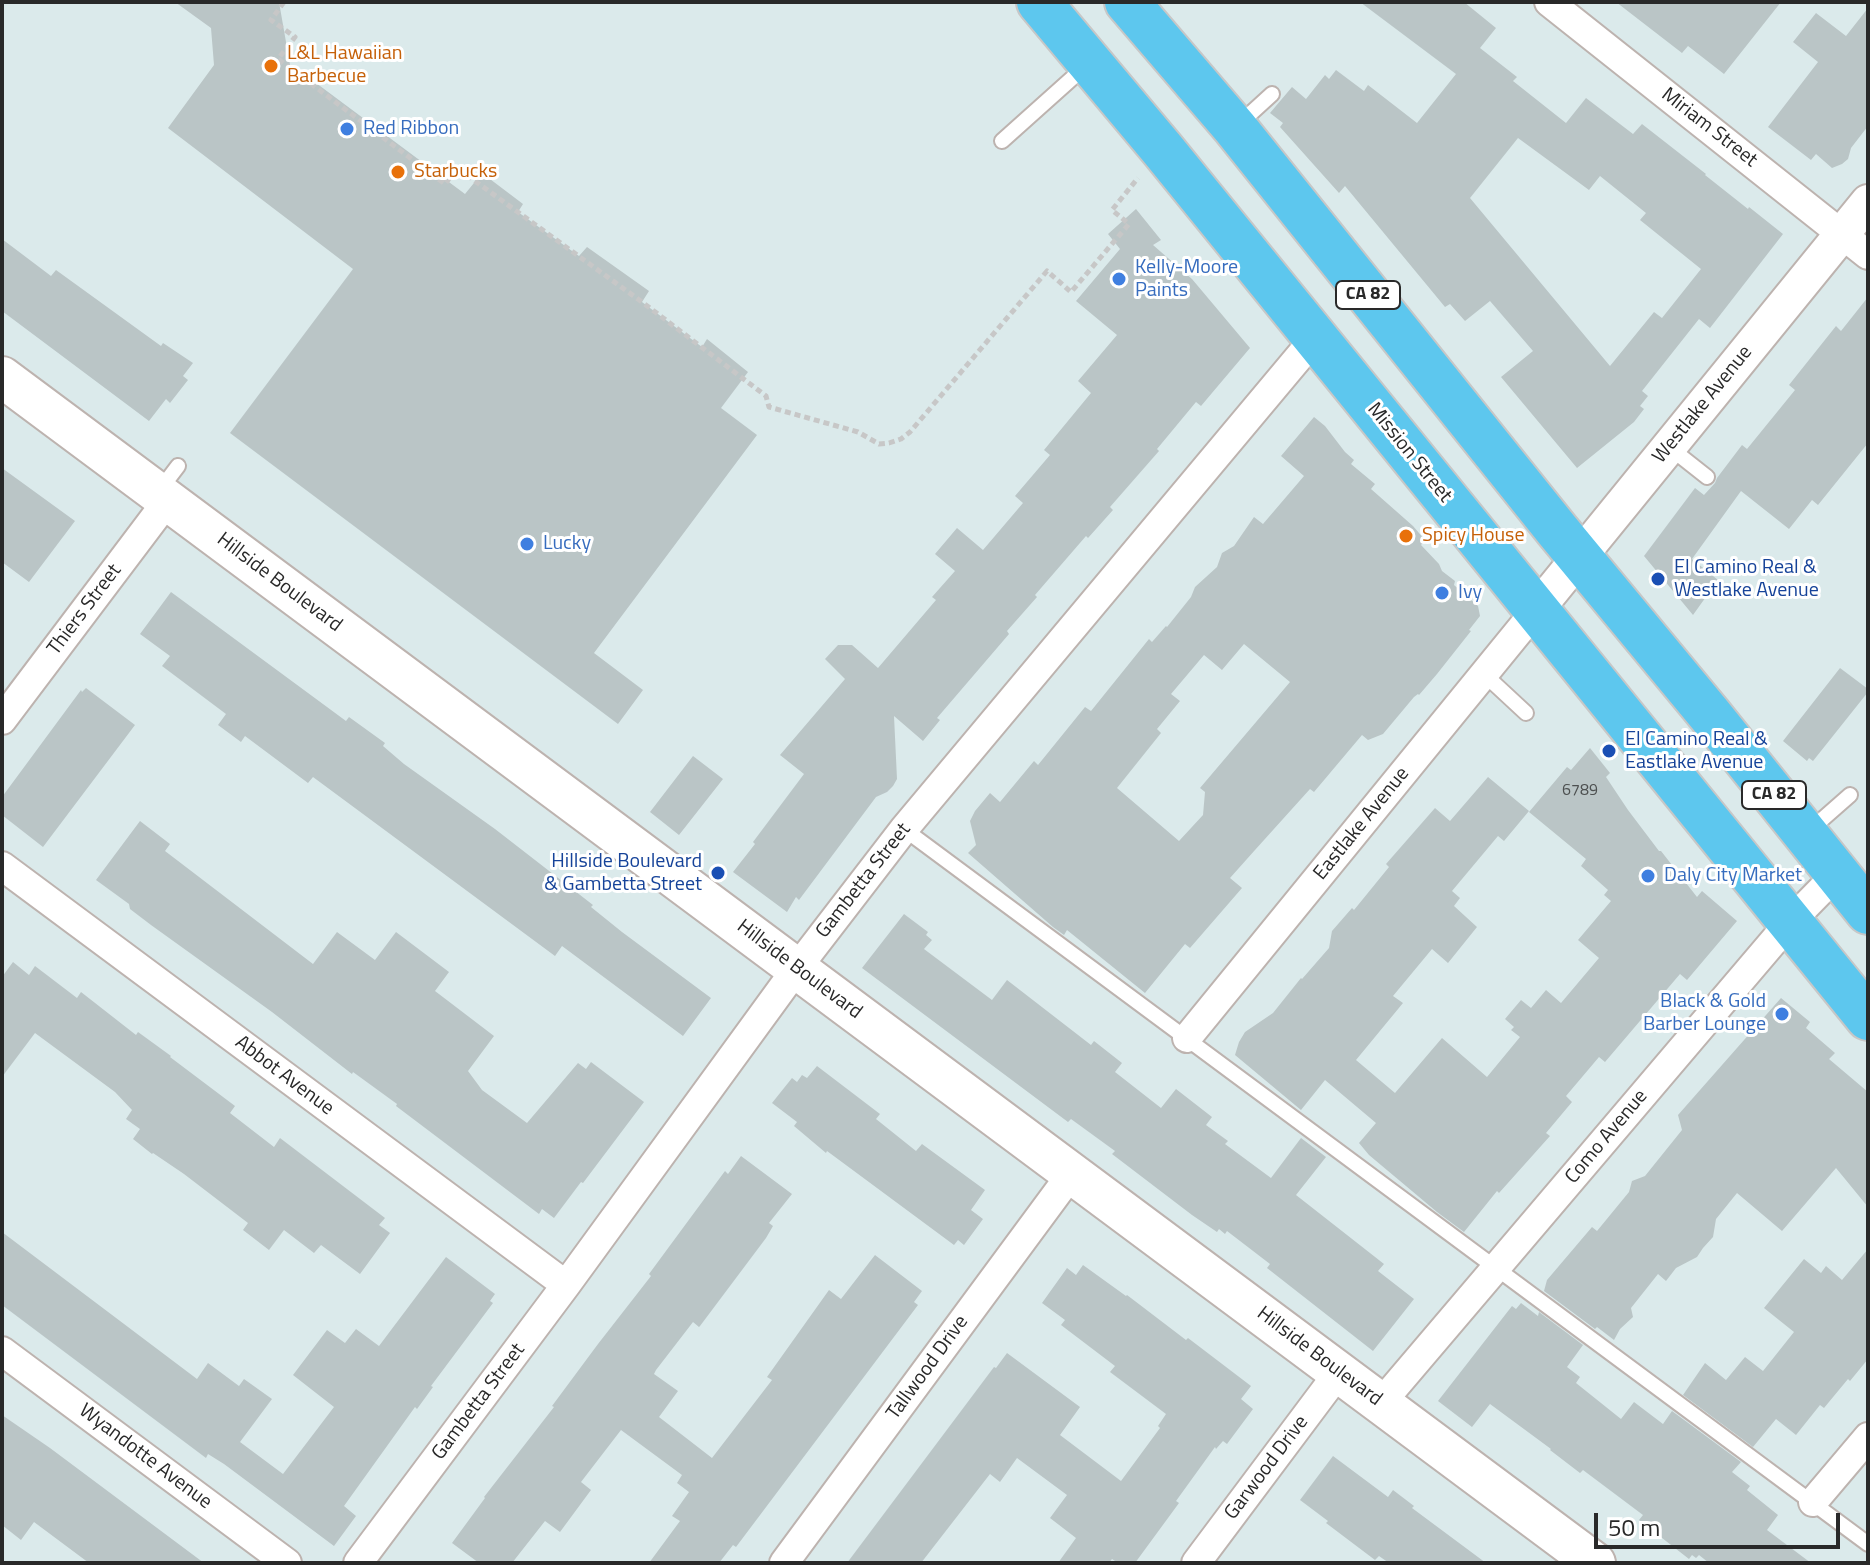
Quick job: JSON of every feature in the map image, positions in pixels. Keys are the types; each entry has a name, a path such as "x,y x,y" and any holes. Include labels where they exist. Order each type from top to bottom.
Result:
{"main road":[{"name":"Mission Street","path":"1039,2 1163,150 1868,1018"},
{"name":"CA 82","path":"1127,2 1235,128 1868,912"},
{"name":"Hillside Boulevard","path":"2,377 168,486 797,968 1595,1563"}],"street":[{"name":"Miriam Street","path":"1549,2 1855,244"},
{"name":"Westlake Avenue","path":"1537,609 1669,447 1855,244 1868,202"},
{"name":"Gambetta Street","path":"358,1563 797,968 904,829 1315,338"},
{"name":"Thiers Street","path":"2,720 168,486"},
{"name":"Eastlake Avenue","path":"1187,1038 1537,609"},
{"name":"Abbot Avenue","path":"2,866 566,1285"},
{"name":"Como Avenue","path":"1381,1403 1790,922 1837,874"},
{"name":"Tallwood Drive","path":"784,1563 1072,1173"},
{"name":"Wyandotte Avenue","path":"2,1351 287,1563"},
{"name":"Garwood Drive","path":"1196,1563 1339,1372"},
{"path":"1813,1502 1868,1437"}],"lane":[{"path":"1002,141 1090,62"},
{"path":"1235,128 1272,94"},
{"path":"1669,447 1707,477"},
{"path":"1484,674 1526,713"},
{"path":"1805,834 1850,795"},
{"path":"904,829 1868,1544"}],"path":[{"path":"284,2 271,20 295,37 278,59 445,184 457,168 766,396 769,407 858,432 879,444 901,439 910,432 1047,271 1071,292 1129,224 1112,210 1163,150"}],"building":[{"name":"Lucky","path":"175,2 279,2 293,82 312,80 465,194 482,173 523,204 518,212 579,256 587,247 649,291 642,302 702,347 707,339 748,372 721,408 757,435 594,653 643,690 618,724 230,433 353,269 168,128 214,65 211,28"},
{"path":"1360,2 1464,2 1496,28 1480,48 1517,77 1513,81 1566,123 1586,98 1633,134 1642,124 1783,234 1710,328 1699,319 1642,391 1648,396 1640,406 1644,409 1634,422 1577,468 1501,377 1533,351 1490,301 1465,321 1450,304 1445,307 1345,186 1339,193 1280,127 1283,123 1270,113 1292,87 1306,99 1325,75 1329,79 1336,70 1364,91 1368,85 1417,123 1456,74","holes":["1518,138 1589,190 1600,176 1646,213 1640,220 1701,269 1662,318 1654,312 1610,366 1470,198"]},
{"path":"1616,2 1781,2 1724,74 1688,46 1682,53"},
{"path":"1868,8 1868,126 1851,148 1848,159 1832,168 1816,154 1811,160 1768,127 1818,62 1793,42 1816,13 1846,36"},
{"path":"1136,209 1161,240 1153,245 1192,279 1250,348 1201,406 1196,402 1157,449 1159,451 1110,507 1113,510 1035,595 1037,597 1007,631 1009,634 937,718 940,720 923,741 894,716 897,779 887,792 876,797 787,912 733,872 804,774 780,755 845,679 825,659 838,645 852,645 878,668 936,600 932,597 955,571 935,554 957,528 983,550 1023,503 1015,496 1050,455 1044,450 1091,393 1078,381 1117,335 1076,301 1120,249 1108,234"},
{"path":"2,239 51,276 56,270 161,346 163,343 193,363 183,376 188,380 170,403 166,399 149,421 2,311"},
{"path":"1868,297 1868,443 1818,505 1812,500 1789,529 1741,491 1692,559 1718,580 1693,615 1644,556 1695,488 1704,495 1742,445 1747,449 1795,390 1789,385 1836,326 1841,331"},
{"path":"1314,417 1354,460 1351,464 1375,484 1371,489 1425,540 1421,545 1442,571 1455,581 1454,585 1478,606 1480,616 1437,674 1383,734 1368,740 1362,735 1314,792 1310,789 1230,878 1242,888 1190,948 1185,944 1145,993 1067,930 1064,935 1053,927 968,853 976,845 970,821 990,793 1000,802 1034,761 1038,765 1085,707 1091,711 1149,639 1152,642 1167,627 1191,597 1195,587 1217,567 1222,553 1234,546 1254,517 1263,524 1304,476 1281,456","holes":["1244,644 1290,682 1200,788 1205,792 1203,815 1179,841 1117,788 1161,733 1157,729 1180,701 1171,694 1204,655 1222,670"]},
{"path":"2,468 75,521 29,582 2,562"},
{"path":"171,592 346,721 349,717 385,743 383,746 404,764 495,829 593,905 591,907 622,932 711,998 683,1036 562,946 555,956 313,777 308,783 245,736 241,742 218,725 226,714 162,666 170,656 140,634"},
{"path":"1840,668 1868,692 1813,761 1809,758 1807,761 1783,741"},
{"path":"86,688 135,725 43,847 2,815 2,797 81,690"},
{"path":"1590,748 1610,773 1606,777 1628,810 1697,897 1702,891 1737,921 1687,980 1680,974 1605,1062 1599,1057 1566,1096 1572,1102 1546,1133 1550,1136 1499,1193 1497,1191 1464,1232 1369,1155 1359,1143 1376,1123 1325,1080 1301,1110 1235,1055 1245,1032 1273,1013 1329,948 1332,931 1352,908 1354,910 1389,867 1386,864 1435,808 1450,821 1488,777 1529,811 1504,841 1498,836 1452,891 1460,898 1454,906 1477,927 1448,963 1432,949 1393,996 1403,1003 1356,1060 1395,1093 1442,1038 1487,1077 1520,1037 1511,1030 1514,1027 1505,1019 1521,1000 1531,1008 1546,990 1561,1003 1599,958 1578,940 1611,901 1604,895 1608,890 1581,866 1586,859 1529,812 1567,767 1571,770"},
{"path":"693,756 723,779 679,835 650,812"},
{"path":"140,821 170,844 165,851 313,964 337,932 375,960 396,932 449,972 435,991 494,1036 468,1071 482,1090 527,1123 578,1063 586,1069 591,1062 644,1102 554,1218 542,1209 539,1214 397,1104 151,925 96,880"},
{"path":"904,914 928,932 926,935 932,940 924,949 992,1000 1007,980 1091,1045 1094,1041 1122,1063 1115,1072 1161,1108 1176,1089 1212,1117 1206,1125 1228,1141 1225,1144 1271,1178 1301,1138 1326,1157 1296,1195 1384,1264 1378,1271 1414,1299 1373,1351 1267,1268 1270,1264 1227,1231 1225,1234 1219,1229 1217,1232 1192,1215 1112,1154 1115,1151 1071,1119 1068,1122 862,968"},
{"path":"13,962 29,975 35,966 77,998 81,992 235,1106 230,1113 274,1147 280,1138 385,1218 379,1225 390,1233 360,1274 321,1245 314,1253 284,1230 269,1250 243,1230 248,1223 133,1139 140,1129 126,1119 132,1110 115,1092 35,1033 2,1077 2,977"},
{"path":"1781,998 1810,1022 1806,1028 1835,1053 1829,1059 1868,1092 1868,1207 1836,1168 1782,1231 1737,1193 1716,1219 1713,1237 1697,1257 1676,1268 1666,1281 1658,1274 1631,1308 1633,1317 1614,1340 1544,1291 1547,1280 1592,1227 1597,1231 1629,1192 1632,1181 1645,1176 1682,1130 1678,1115"},
{"path":"817,1066 880,1114 876,1119 916,1151 922,1144 985,1190 971,1210 983,1219 964,1245 958,1240 954,1245 826,1153 794,1126 797,1122 772,1103 792,1078 797,1082 802,1075 807,1078"},
{"path":"741,1156 792,1194 769,1223 773,1226 766,1238 700,1326 693,1322 656,1370 654,1374 678,1391 659,1417 712,1458 772,1380 767,1377 829,1290 841,1299 875,1255 922,1291 914,1302 918,1305 736,1547 733,1545 719,1563 649,1563 680,1521 672,1516 689,1492 677,1483 682,1475 621,1430 581,1482 591,1490 560,1532 545,1521 512,1563 479,1563 452,1543 651,1276 649,1274 725,1171 728,1174"},
{"path":"2,1232 197,1379 208,1363 239,1386 244,1379 272,1399 240,1442 283,1474 334,1407 293,1375 327,1330 345,1343 356,1329 379,1346 446,1257 495,1294 490,1301 493,1303 344,1506 356,1516 334,1546 224,1464 208,1454 206,1458 2,1305"},
{"path":"1868,1249 1868,1359 1824,1408 1820,1405 1796,1435 1776,1419 1753,1447 1683,1395 1705,1363 1726,1380 1745,1357 1763,1371 1794,1332 1764,1308 1804,1259 1821,1273 1826,1266 1842,1280"},
{"path":"1083,1265 1251,1386 1241,1399 1253,1409 1227,1444 1223,1441 1215,1447 1135,1563 1118,1563 1112,1559 1109,1563 1058,1563 1076,1538 1050,1518 1067,1495 1017,1458 1000,1482 990,1474 921,1563 847,1563 1007,1353 1080,1407 1060,1435 1121,1481 1160,1428 1158,1426 1166,1414 1110,1372 1115,1366 1061,1325 1065,1320 1042,1303 1067,1268 1076,1275"},
{"path":"1521,1303 1538,1316 1539,1312 1583,1345 1567,1367 1580,1377 1576,1383 1621,1419 1634,1402 1663,1424 1672,1411 1741,1462 1732,1472 1750,1486 1747,1490 1778,1515 1767,1530 1811,1563 1709,1563 1699,1555 1696,1558 1692,1555 1689,1559 1639,1520 1643,1515 1583,1470 1580,1473 1490,1404 1472,1427 1438,1401 1512,1306 1516,1309"},
{"path":"2,1415 204,1563 89,1563 34,1522 21,1540 2,1525"},
{"path":"1333,1456 1388,1497 1393,1490 1414,1506 1412,1508 1486,1563 1389,1563 1379,1556 1375,1560 1300,1500"}],"place":[{"name":"L&L Hawaiian Barbecue","path":"271,66"},
{"name":"Red Ribbon","path":"347,129"},
{"name":"Starbucks","path":"398,172"},
{"name":"Kelly-Moore Paints","path":"1119,279"},
{"name":"Spicy House","path":"1406,536"},
{"name":"Lucky","path":"527,544"},
{"name":"El Camino Real & Westlake Avenue","path":"1658,579"},
{"name":"Ivy","path":"1442,593"},
{"name":"El Camino Real & Eastlake Avenue","path":"1609,751"},
{"name":"Hillside Boulevard & Gambetta Street","path":"718,873"},
{"name":"Daly City Market","path":"1648,876"},
{"name":"Black & Gold Barber Lounge","path":"1782,1014"}]}
